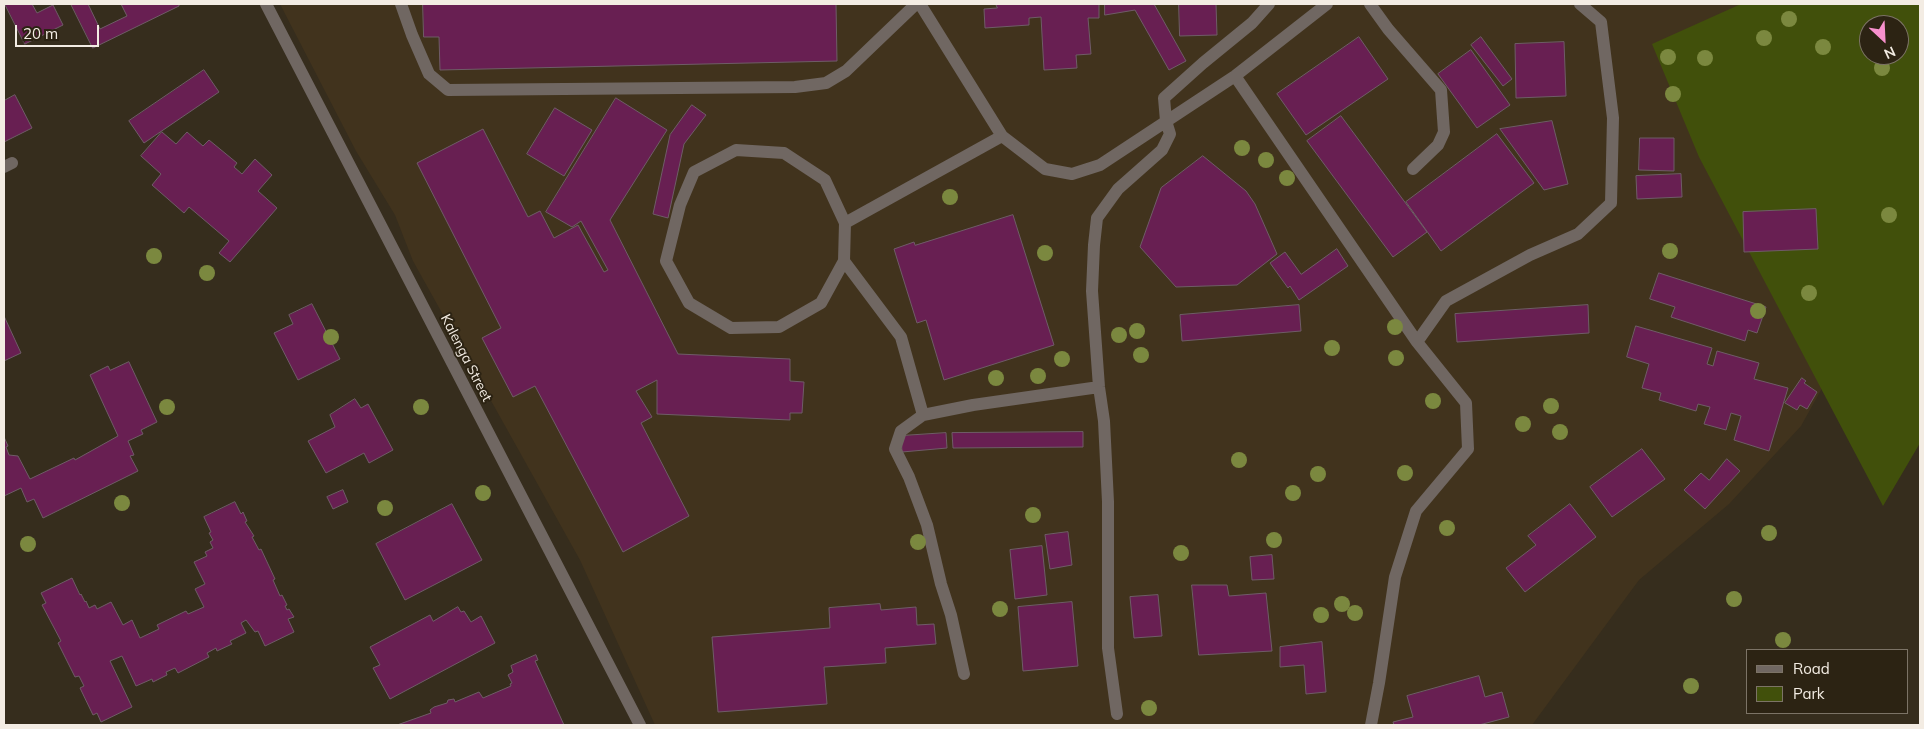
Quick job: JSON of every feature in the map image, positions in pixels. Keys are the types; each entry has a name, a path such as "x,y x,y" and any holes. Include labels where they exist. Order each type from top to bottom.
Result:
{"street":[{"name":"Kalenga Street","path":"266,4 640,725"},
{"path":"401,4 429,74 448,90 795,87 826,83 846,71 916,4"},
{"path":"920,4 1002,136 1045,169 1072,174 1100,164 1235,76 1327,4"},
{"path":"1117,714 1108,648 1108,502 1104,421 1099,387 1092,291 1094,245 1098,218 1118,189 1162,150 1170,134 1166,121 1164,98 1252,23 1269,4"},
{"path":"1370,4 1388,29 1441,90 1444,132 1438,145 1413,169"},
{"path":"1417,342 1446,301 1530,255 1578,234 1611,203 1613,118 1601,22 1580,4"},
{"path":"1235,76 1417,342 1466,403 1468,449 1416,511 1395,577 1371,725"},
{"path":"845,223 1002,136"},
{"path":"736,150 784,153 824,180 845,223 844,261 821,303 779,327 731,328 689,303 666,261 680,205 694,172 736,150"},
{"path":"844,261 901,337 924,415"},
{"path":"964,674 951,615 941,584 927,524 895,449 901,431 924,415 972,405 1099,387"}],"shaded area":[{"path":"280,4 1920,4 1900,248 1801,426 1729,504 1639,580 1532,725 655,725 580,560 413,261 395,215 356,151"}],"green space":[{"path":"1741,4 1920,4 1920,443 1883,506 1699,157 1652,44"}],"building":[{"path":"5,4 32,4 37,13 53,5 63,25 25,44"},
{"path":"71,4 88,4 100,29 127,16 121,4 179,4 179,6 93,48"},
{"path":"423,4 836,4 837,61 440,70 439,37 424,37"},
{"path":"996,4 1099,4 1099,18 1088,18 1091,54 1076,55 1077,68 1044,70 1041,17 1029,18 1029,25 985,28 984,9 997,8"},
{"path":"1105,4 1154,4 1186,61 1169,70 1135,10 1105,15"},
{"path":"1179,4 1216,4 1217,35 1180,36"},
{"path":"1359,37 1388,79 1306,135 1277,94"},
{"path":"1481,37 1512,79 1503,86 1471,45"},
{"path":"1564,42 1566,96 1516,98 1515,44"},
{"path":"1471,50 1510,105 1477,128 1438,74"},
{"path":"204,70 219,92 144,143 129,121"},
{"path":"15,95 32,128 4,142 4,101"},
{"path":"616,98 667,130 610,220 678,354 790,359 790,381 804,382 802,413 790,413 790,420 657,414 657,380 636,391 652,417 641,423 689,516 623,552 535,386 513,397 482,338 501,328 417,163 483,129 528,217 540,211 554,238 578,225 604,272 608,270 581,221 572,227 546,212"},
{"path":"692,105 706,115 684,144 668,218 653,214 670,135"},
{"path":"555,108 592,130 564,176 527,154"},
{"path":"1341,116 1427,232 1393,257 1307,141"},
{"path":"1552,121 1568,184 1544,190 1500,129"},
{"path":"162,132 176,144 187,132 203,146 209,140 237,163 234,167 242,174 255,159 272,175 258,191 277,208 230,262 219,253 229,241 189,207 184,213 152,185 161,174 141,156"},
{"path":"1497,134 1534,183 1441,251 1406,202"},
{"path":"1640,138 1674,138 1674,171 1639,170"},
{"path":"1203,156 1246,191 1255,204 1277,254 1237,285 1176,287 1140,247 1161,188"},
{"path":"1681,174 1682,197 1637,199 1636,176"},
{"path":"1816,209 1818,249 1744,252 1743,212"},
{"path":"1013,215 1054,345 944,380 926,320 917,323 894,249 914,242 915,245"},
{"path":"1337,249 1348,266 1299,300 1290,286 1288,288 1270,263 1285,252 1301,274"},
{"path":"1659,273 1766,307 1757,333 1748,330 1745,341 1671,317 1675,307 1650,299"},
{"path":"312,304 340,359 298,380 274,333 293,324 289,315"},
{"path":"1299,305 1301,331 1182,341 1180,315"},
{"path":"1588,305 1589,333 1457,342 1455,314"},
{"path":"4,316 21,353 4,361"},
{"path":"1636,326 1712,348 1707,364 1713,366 1717,351 1759,363 1754,379 1788,388 1769,451 1734,440 1741,416 1731,413 1726,430 1704,424 1710,407 1698,404 1696,411 1659,400 1661,393 1642,388 1649,364 1627,357"},
{"path":"129,362 157,422 141,430 143,434 128,441 134,455 130,456 138,471 43,518 34,499 27,502 21,488 4,496 4,437 9,455 18,456 30,479 74,458 75,460 118,436 90,375 108,366 110,370"},
{"path":"1802,378 1806,381 1804,383 1817,392 1807,409 1800,405 1797,410 1785,403"},
{"path":"355,399 361,408 368,404 393,450 369,463 364,453 326,473 308,441 335,427 330,415"},
{"path":"1083,432 1083,447 953,448 952,433"},
{"path":"946,433 947,448 902,452 901,436"},
{"path":"1642,449 1665,479 1612,517 1590,487"},
{"path":"1727,459 1740,471 1705,509 1684,490 1701,473 1709,480"},
{"path":"343,490 348,502 333,509 327,497"},
{"path":"235,502 241,514 243,512 247,521 245,522 254,536 252,537 259,550 261,549 275,579 273,580 280,596 282,595 287,605 285,606 287,610 289,609 294,617 288,619 294,632 265,646 258,631 255,632 246,620 241,623 246,633 230,641 232,644 217,651 216,648 207,653 209,657 178,673 175,668 166,672 167,675 153,682 152,679 136,686 122,656 110,661 132,707 101,722 97,713 93,715 80,688 84,686 79,676 75,677 58,643 61,641 42,605 46,603 41,593 72,578 89,608 95,605 97,609 111,602 123,625 132,620 140,638 159,629 157,625 186,611 188,614 204,607 195,589 205,584 194,562 207,556 205,552 213,548 210,542 213,540 209,533 211,532 204,517"},
{"path":"452,504 482,560 405,600 376,544"},
{"path":"1570,504 1596,537 1525,592 1506,568 1536,545 1528,536"},
{"path":"1068,532 1072,565 1050,569 1045,535"},
{"path":"1042,546 1047,595 1015,599 1010,550"},
{"path":"1272,555 1274,579 1252,580 1250,557"},
{"path":"1192,585 1227,585 1229,596 1266,593 1272,651 1199,655"},
{"path":"1158,595 1162,636 1134,638 1130,597"},
{"path":"1072,602 1078,666 1023,671 1018,607"},
{"path":"880,604 881,610 916,607 917,625 934,624 936,644 885,648 886,663 824,667 827,704 718,712 712,637 830,628 829,608"},
{"path":"458,607 461,612 464,611 471,622 481,616 495,643 390,699 373,668 380,665 370,647 430,615 433,621"},
{"path":"1322,642 1326,692 1306,694 1304,665 1280,667 1280,647"},
{"path":"536,655 538,660 535,661 564,725 397,725 431,713 430,710 447,703 448,700 454,699 455,702 479,692 483,698 511,686 510,684 512,683 508,675 513,672 511,666"},
{"path":"1479,676 1485,697 1502,692 1509,717 1479,725 1394,725 1393,722 1413,717 1407,696"}]}
